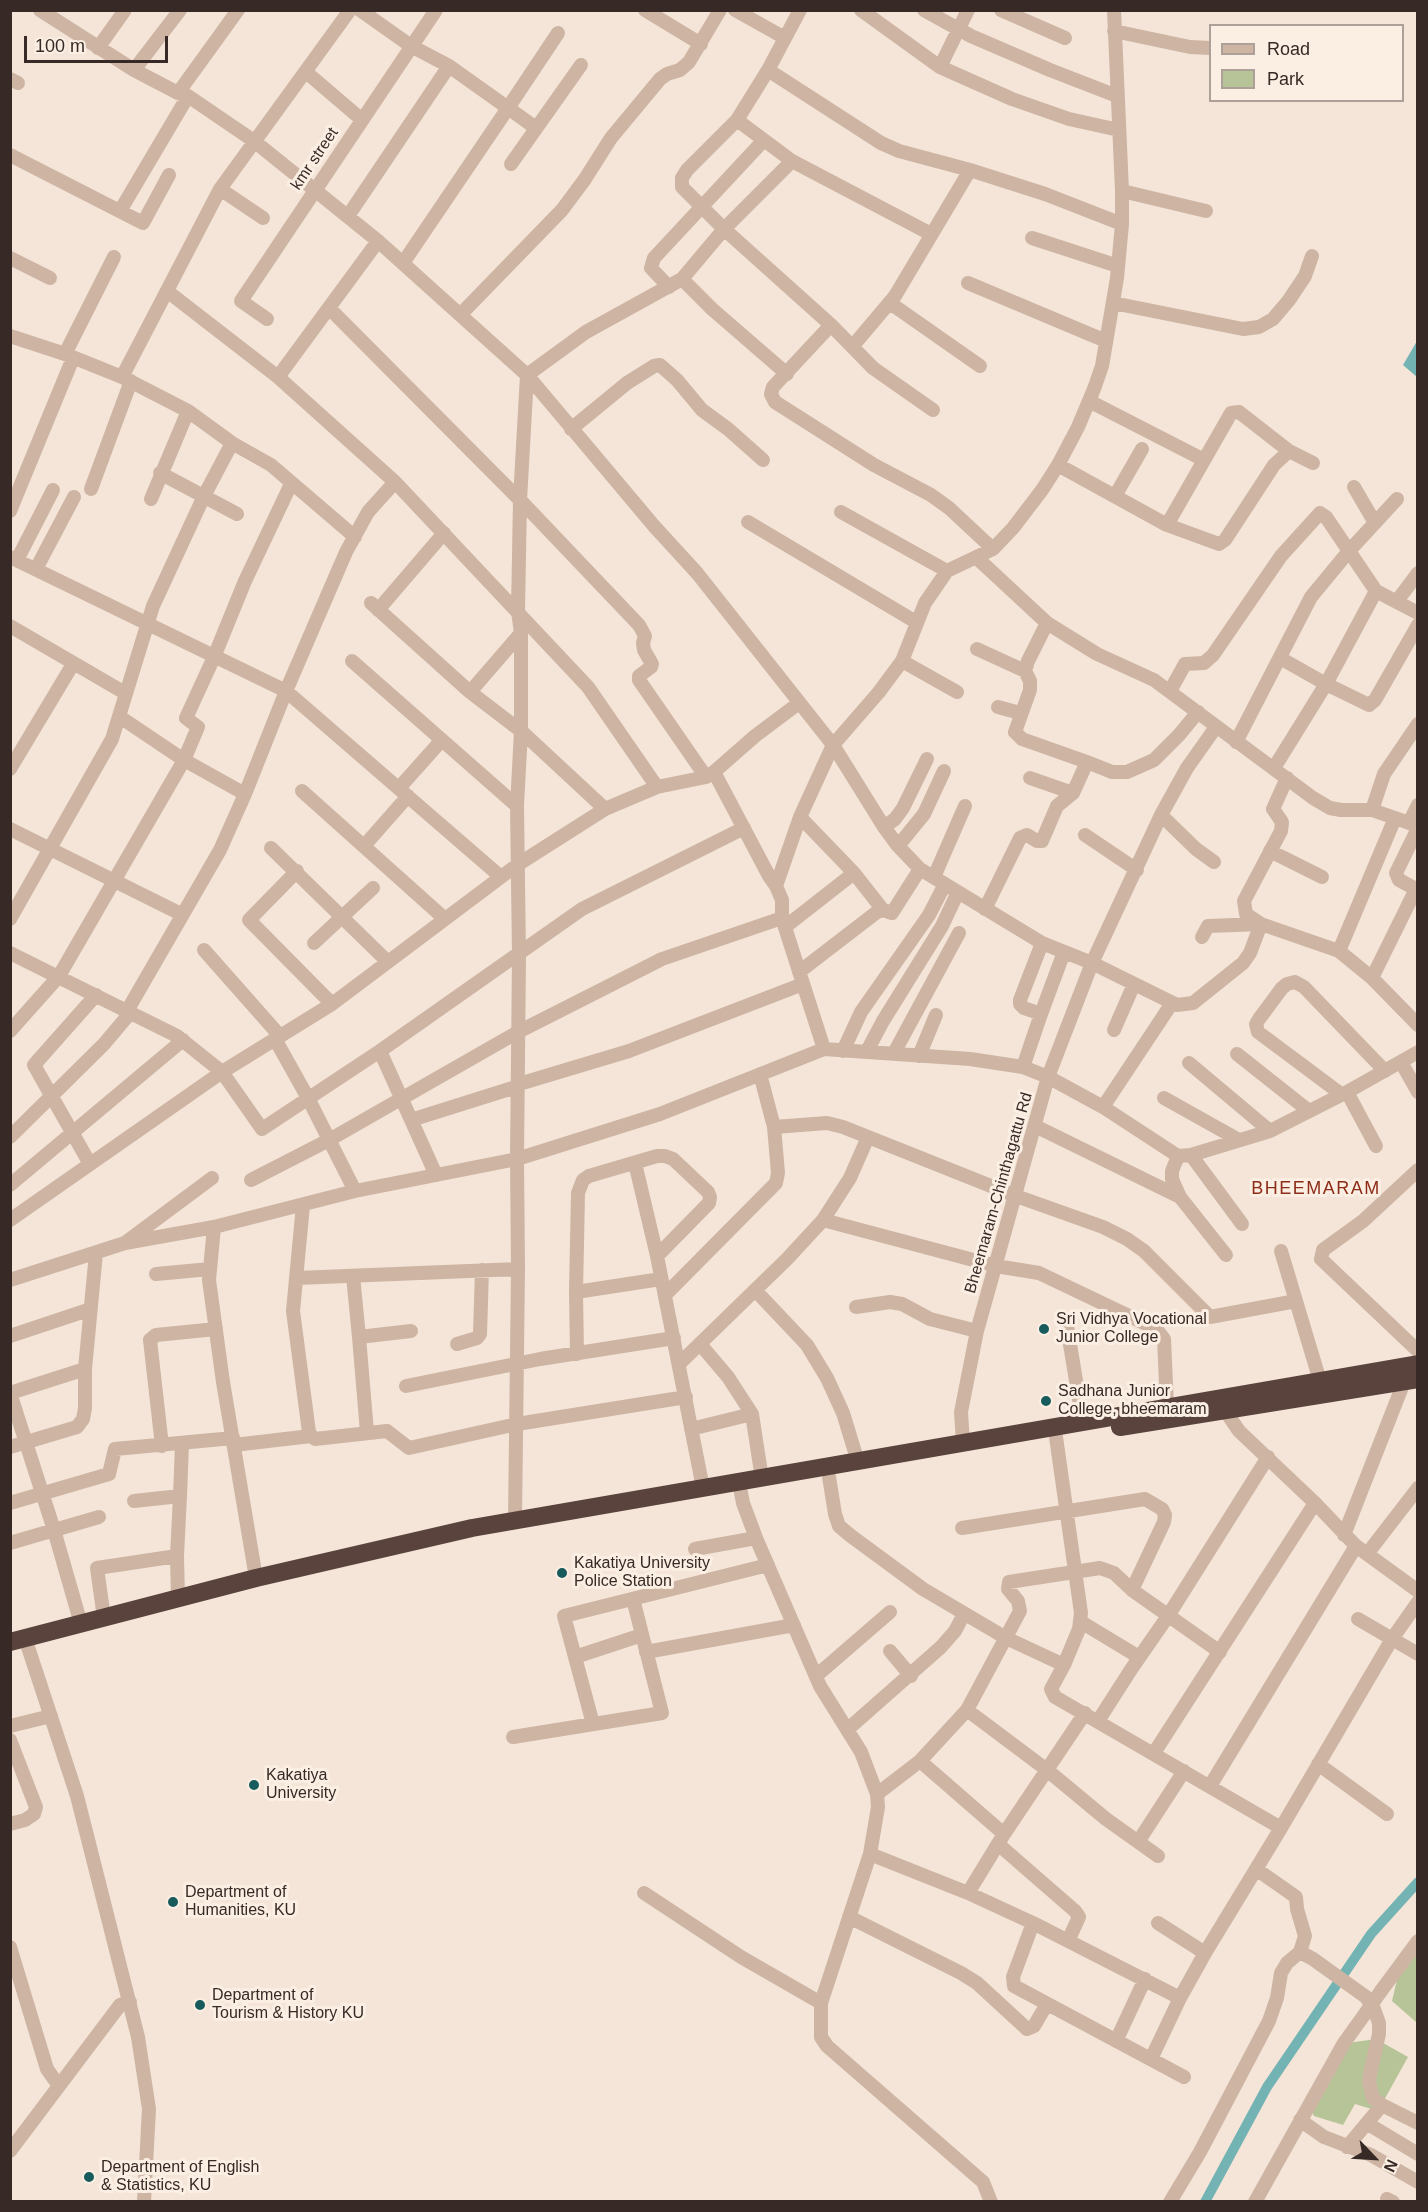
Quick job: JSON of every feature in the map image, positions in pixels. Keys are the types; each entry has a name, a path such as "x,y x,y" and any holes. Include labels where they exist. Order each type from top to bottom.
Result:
{"highway":[{"path":"19,1645 475,1537 740,1487 829,1477 1056,1437 1221,1405 1320,1381 1418,1364"},
{"path":"19,1645 81,1624 256,1578 472,1528 703,1488 740,1487 762,1479 1083,1423 1167,1406 1221,1405 1411,1380"}],"street":[{"path":"40,10 134,70 183,95 254,141 378,241 527,375 697,573 833,745 884,827 920,869 1042,943 1092,963 1172,1003 1185,1006 1193,1003 1230,975 1250,953 1261,924"},
{"path":"98,48 125,10"},
{"path":"134,70 180,10"},
{"path":"120,211 183,95 238,10"},
{"path":"91,489 127,379 167,291 220,189 350,10"},
{"path":"360,10 411,46 449,66 536,128"},
{"name":"kmr street","path":"267,319 241,301 436,10"},
{"path":"645,10 701,44"},
{"path":"460,315 562,210 585,180 611,138 660,79 680,70 689,62 720,10"},
{"path":"735,10 785,38"},
{"path":"800,10 768,70 737,120 682,178 682,187 873,368 933,410"},
{"path":"924,10 957,29 1050,70 1117,96"},
{"path":"940,67 968,10"},
{"path":"1001,10 1065,38"},
{"path":"776,886 800,817 833,745 879,692 902,661 925,603 947,571 993,549 1013,528 1058,465 1089,401 1102,366 1113,303 1122,224 1114,10"},
{"path":"870,13 940,67 1012,99 1069,119 1119,130"},
{"path":"1114,31 1190,47 1209,48"},
{"path":"403,263 558,33"},
{"path":"511,164 581,65"},
{"path":"348,216 449,66"},
{"path":"768,70 881,143 922,159 969,170 1062,200 1122,224"},
{"path":"306,72 362,119"},
{"path":"737,120 792,161 931,234"},
{"path":"669,287 651,268 654,258 764,140"},
{"path":"10,155 143,222 169,175"},
{"path":"527,375 586,333 682,279 724,229 792,161"},
{"path":"852,347 890,303 969,170"},
{"path":"220,189 264,218"},
{"path":"1122,191 1206,211"},
{"path":"1032,238 1118,266"},
{"path":"278,377 378,241"},
{"path":"1113,303 1243,329 1259,327 1273,318 1289,300 1305,276 1312,256"},
{"path":"10,511 69,356 114,257"},
{"path":"10,258 50,278"},
{"path":"682,279 712,309 787,374"},
{"path":"968,283 1106,341"},
{"path":"167,291 278,377 395,482 588,687 657,787"},
{"path":"890,303 980,366"},
{"path":"329,308 520,500 644,631 644,650 652,664 639,676 639,680 710,774 744,828 776,886 782,900 783,923 824,1049"},
{"path":"831,326 773,387 771,394 775,402 874,465 931,495 949,508 993,549"},
{"path":"10,336 127,379 188,411 232,443 271,465 355,537"},
{"path":"571,429 627,383 654,366 660,366 677,380 702,410 763,460"},
{"path":"515,1520 519,1085 517,806 521,731 521,633 518,611 520,500 527,375"},
{"path":"1089,401 1204,460"},
{"path":"151,499 188,411"},
{"path":"1167,525 1232,413 1236,411 1289,451 1313,463"},
{"path":"10,919 112,739 153,606 204,496 232,443"},
{"path":"1116,496 1142,449"},
{"path":"1058,465 1167,525 1216,543 1223,543 1274,465 1289,451"},
{"path":"160,473 237,514"},
{"path":"10,1137 104,1044 129,1012 181,914 219,850 245,794 346,552 368,512 395,482"},
{"path":"10,1031 59,976 184,760 198,727 186,718 245,581 291,484"},
{"path":"1354,487 1375,523"},
{"path":"53,490 14,559 286,692 501,877"},
{"path":"36,569 74,497"},
{"path":"1236,742 1311,597 1397,499"},
{"path":"841,512 947,571"},
{"path":"1170,691 1185,664 1204,663 1213,656 1281,556 1320,513 1326,517 1376,591 1418,613"},
{"path":"748,522 916,622"},
{"path":"444,533 374,606 470,692 521,731 606,809"},
{"path":"977,558 1047,623 1097,654 1154,680 1313,798 1330,808 1372,810 1415,826"},
{"path":"1397,602 1418,573"},
{"path":"1274,768 1326,684 1376,591"},
{"path":"1047,623 1028,661 1026,671 1030,681 1030,690 1015,729 1018,737 1120,773 1154,760 1197,712"},
{"path":"1280,658 1364,704 1372,704 1418,625"},
{"path":"10,626 125,693"},
{"path":"470,692 521,633"},
{"path":"977,649 1026,671"},
{"path":"352,661 517,806"},
{"path":"902,661 957,693"},
{"path":"10,769 73,664"},
{"path":"10,1220 222,1072 332,1004 518,865 606,809 657,787 710,774 799,703"},
{"path":"998,706 1020,713"},
{"path":"120,717 184,760 245,794"},
{"path":"1372,810 1384,774 1418,724"},
{"path":"10,1280 125,1243 214,1227 355,1191 517,1159 660,1114 824,1049 970,1059 1023,1067 1048,1077 1092,963 1161,815 1187,768 1216,727"},
{"path":"364,846 441,741"},
{"path":"884,827 895,819 903,808 927,759"},
{"path":"985,909 1020,838 1027,835 1037,841 1042,841 1057,806 1073,794 1088,762"},
{"path":"898,846 924,814 944,771"},
{"path":"1030,778 1073,794"},
{"path":"1287,778 1273,809 1282,822 1281,831 1245,896 1243,906 1246,914 1261,924 1339,951 1372,978 1418,1025"},
{"path":"302,791 445,919"},
{"path":"1372,978 1414,893 1414,888 1399,880 1396,873 1415,826 1418,805"},
{"path":"843,1051 861,1012 929,915 965,806"},
{"path":"1161,815 1196,849 1214,862"},
{"path":"800,817 854,873 884,910"},
{"path":"1339,951 1395,818"},
{"path":"10,953 183,1040 222,1072 262,1129 380,1051 582,909 744,828"},
{"path":"10,829 181,914"},
{"path":"1085,834 1137,870"},
{"path":"271,849 297,871 388,962"},
{"path":"1270,851 1322,877"},
{"path":"411,1120 629,1052 801,978 877,912 884,910 894,913 920,869"},
{"path":"297,871 249,920 332,1004"},
{"path":"251,1180 329,1140 518,1032 662,959 783,923 854,873"},
{"path":"314,943 373,888"},
{"path":"867,1051 942,926 958,892"},
{"path":"1202,937 1208,926 1261,924"},
{"path":"894,1053 959,933"},
{"path":"1041,1014 1024,1008 1020,1004 1042,943"},
{"path":"204,950 277,1038 355,1191"},
{"path":"1023,1067 1065,952"},
{"path":"1376,1146 1344,1093 1258,1032 1256,1024 1282,988 1295,982 1304,987 1385,1071"},
{"path":"1114,1030 1134,984"},
{"path":"90,1164 34,1065 96,995"},
{"path":"1103,1107 1172,1003"},
{"path":"919,1056 936,1015"},
{"path":"10,1185 183,1040"},
{"path":"380,1051 436,1175"},
{"path":"1226,1255 1180,1197 1172,1179 1172,1171 1184,1155 1270,1131 1418,1052"},
{"path":"1237,1054 1309,1111"},
{"path":"1401,1062 1418,1092"},
{"path":"1189,1063 1270,1131"},
{"path":"665,1295 776,1183 778,1173 774,1127 760,1074"},
{"name":"Bheemaram-Chinthagattu Rd","path":"963,1443 961,1412 977,1331 1048,1077 1184,1155"},
{"path":"1164,1098 1239,1140"},
{"path":"774,1127 827,1123 843,1127 1016,1196 1103,1227 1144,1251 1210,1317 1296,1301"},
{"path":"1035,1126 1180,1197"},
{"path":"680,1364 823,1220 850,1178 868,1137"},
{"path":"1184,1155 1242,1224"},
{"path":"577,1354 578,1193 579,1185 583,1180 589,1176 657,1156 674,1159 708,1192 709,1203 657,1256"},
{"path":"635,1163 680,1364 703,1488"},
{"path":"1418,1170 1363,1221 1323,1250 1321,1259 1418,1351"},
{"path":"125,1243 212,1178"},
{"path":"303,1205 293,1311 311,1436"},
{"path":"823,1220 996,1266 1039,1274 1157,1330 1164,1339 1167,1406"},
{"path":"214,1227 209,1280 256,1578"},
{"path":"1281,1251 1320,1381"},
{"path":"10,1448 77,1426 82,1419 85,1408 85,1369 96,1253"},
{"path":"156,1274 210,1269"},
{"path":"297,1278 518,1269"},
{"path":"457,1344 477,1338 480,1334 482,1270"},
{"path":"353,1276 368,1432"},
{"path":"576,1292 661,1279"},
{"path":"755,1290 807,1345 827,1378 839,1404 858,1462"},
{"path":"856,1307 890,1302 902,1304 930,1319 977,1331"},
{"path":"10,1336 91,1309"},
{"path":"1066,1320 1083,1423"},
{"path":"162,1446 150,1340 156,1335 216,1329"},
{"path":"359,1337 411,1332"},
{"path":"406,1386 540,1359 674,1338"},
{"path":"700,1344 728,1377 752,1414 762,1479"},
{"path":"81,1624 54,1530 10,1393 85,1369"},
{"path":"1344,1535 1411,1380"},
{"path":"10,1503 109,1474 115,1449 311,1436 324,1439 387,1431 409,1448 517,1424 686,1397"},
{"path":"1221,1405 1239,1431 1315,1503 1344,1535 1418,1592"},
{"path":"691,1429 752,1414"},
{"path":"1056,1437 1081,1622 1051,1693 1281,1827"},
{"path":"178,1599 177,1556 182,1444"},
{"path":"1098,1720 1168,1616 1268,1457"},
{"path":"829,1477 839,1526 923,1589 1006,1638 1064,1665"},
{"path":"740,1487 756,1538 816,1677 861,1752 877,1794 878,1807 870,1854 821,2003 821,2037 827,2046 983,2182 991,2202"},
{"path":"1210,1786 1361,1550 1418,1488"},
{"path":"134,1502 180,1496"},
{"path":"962,1528 1145,1499 1162,1509 1165,1515 1164,1522 1132,1590"},
{"path":"1154,1753 1315,1503"},
{"path":"10,1543 99,1517"},
{"path":"695,1549 756,1538"},
{"path":"104,1618 98,1568 177,1556"},
{"path":"593,1724 564,1616 768,1565"},
{"path":"877,1794 920,1761 968,1710 1020,1611 1021,1605 1008,1589 1009,1582 1100,1568 1107,1569 1132,1590 1220,1652"},
{"path":"513,1737 662,1713 633,1599"},
{"path":"1151,2059 1180,1998 1205,1953 1392,1639 1418,1602"},
{"path":"816,1677 890,1612"},
{"path":"848,1730 941,1647 964,1614"},
{"path":"1358,1618 1418,1654"},
{"path":"1081,1622 1139,1657"},
{"path":"646,1652 794,1625"},
{"path":"575,1657 642,1635"},
{"path":"19,1645 51,1716 77,1796 138,2037 148,2109 144,2202"},
{"path":"890,1651 911,1676"},
{"path":"968,1710 1047,1770 1106,1819 1158,1856"},
{"path":"968,1893 1085,1713"},
{"path":"10,1726 51,1716"},
{"path":"10,1740 36,1807 34,1814 25,1820 10,1824"},
{"path":"920,1761 1075,1911 1079,1917 1068,1941"},
{"path":"1318,1764 1387,1814"},
{"path":"1138,1842 1184,1771"},
{"path":"870,1854 968,1893 1033,1923 1180,1998"},
{"path":"1170,2202 1200,2152 1269,2021 1284,1968 1300,1952 1305,1936 1296,1897 1256,1869"},
{"path":"644,1893 741,1957 821,2003"},
{"path":"849,1917 977,1983 1027,2029 1034,2026 1047,2004"},
{"path":"1033,1923 1013,1982 1018,1988 1184,2077"},
{"path":"1158,1923 1205,1953"},
{"path":"1255,2202 1344,2043 1418,1941"},
{"path":"10,1947 47,2069 59,2086"},
{"path":"1300,1952 1364,1995 1374,2009 1380,2023 1369,2082 1373,2098 1418,2123"},
{"path":"1116,2041 1145,1979"},
{"path":"10,2151 120,2005 130,2002"},
{"path":"1347,2147 1382,2105"},
{"path":"1300,2120 1324,2137 1380,2160 1418,2182"},
{"path":"1368,2124 1418,2154"}],"green space":[{"path":"1417,1947 1416,2022 1392,2001 1399,1971"},
{"path":"1376,2039 1408,2057 1378,2111 1355,2104 1343,2125 1314,2116 1310,2109 1348,2043"}],"water":[{"path":"1417,341 1417,377 1403,365"}],"waterway":[{"path":"1205,2202 1267,2087 1371,1934 1418,1882"}],"place":[{"name":"Sri Vidhya Vocational Junior College","path":"1044,1329"},
{"name":"Sadhana Junior College, bheemaram","path":"1046,1401"},
{"name":"Kakatiya University Police Station","path":"562,1573"},
{"name":"Kakatiya University","path":"254,1785"},
{"name":"Department of Humanities, KU","path":"173,1902"},
{"name":"Department of Tourism & History KU","path":"200,2005"},
{"name":"Department of English & Statistics, KU","path":"89,2177"}],"district":[{"name":"BHEEMARAM","path":"1316,1189"}]}
